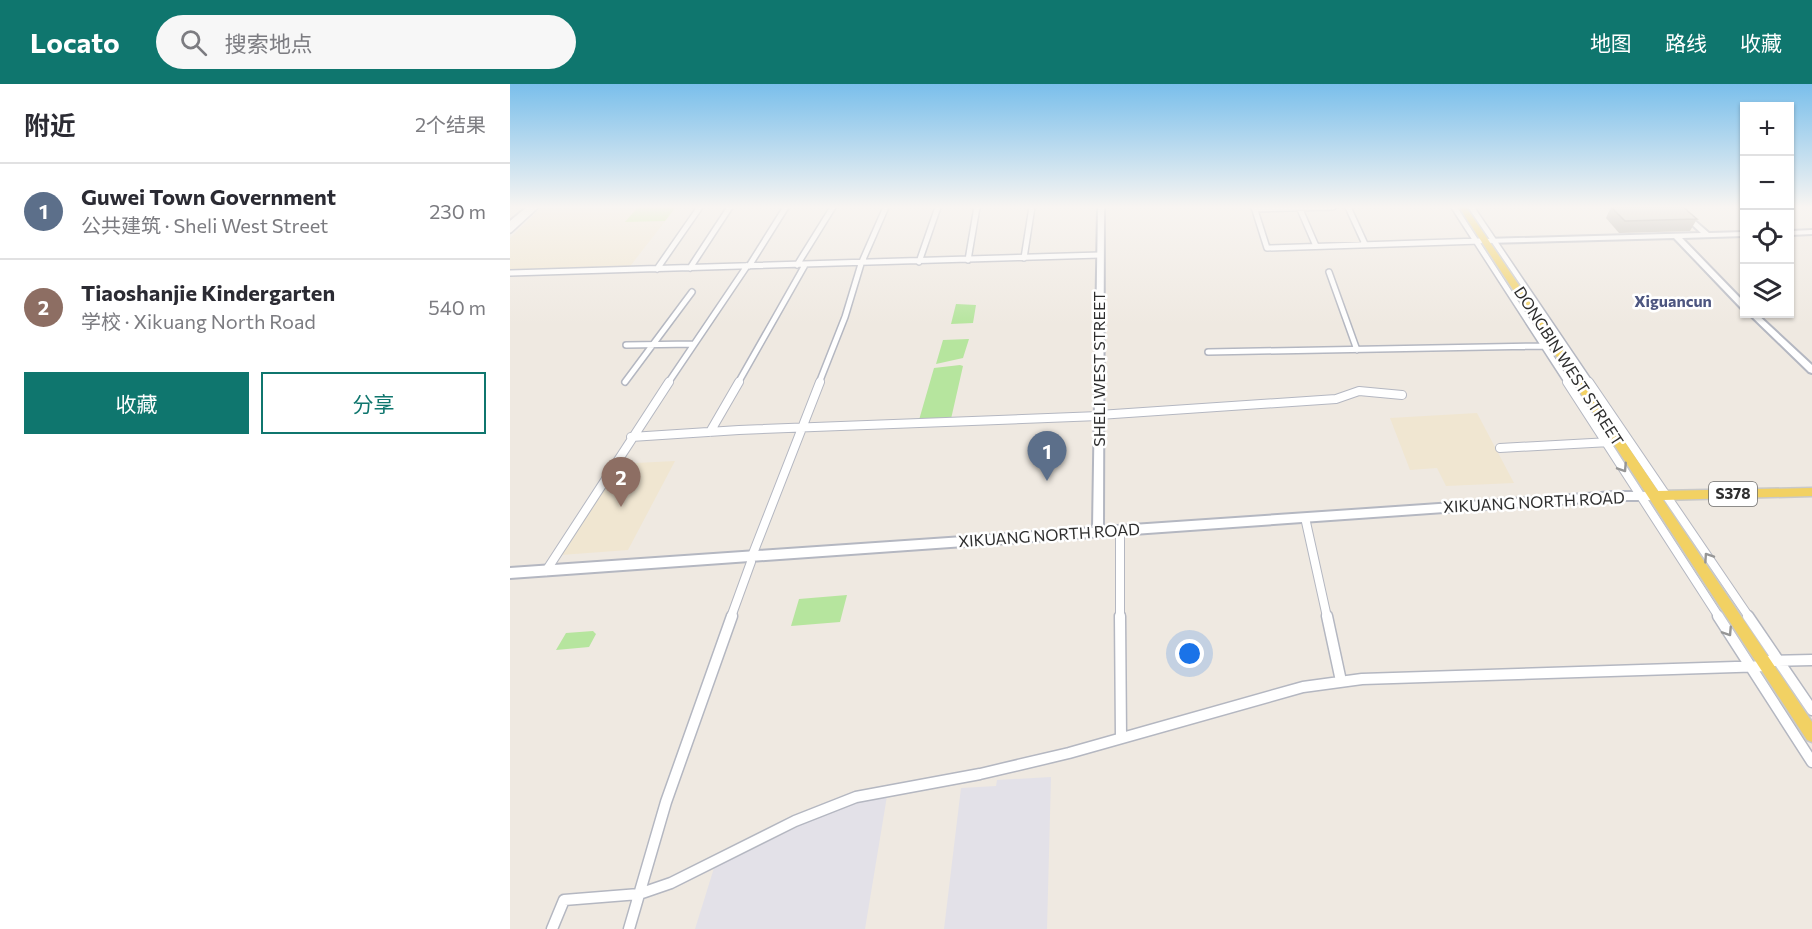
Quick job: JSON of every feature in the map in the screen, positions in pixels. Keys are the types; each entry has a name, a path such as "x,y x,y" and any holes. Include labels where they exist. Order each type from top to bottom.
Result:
{"main road":[{"name":"SHELI WEST STREET","path":"1098,531 1100,246"},
{"name":"DONGBIN WEST STREET","path":"1489,246 1549,346 1618,442 1812,735"},
{"path":"1686,246 1740,302"},
{"path":"1757,318 1812,369"},
{"name":"S378","path":"1654,496 1812,492"},
{"name":"XIKUANG NORTH ROAD","path":"510,573 1120,535 1618,501 1654,496"},
{"name":"XIKUANG NORTH ROAD","path":"510,579 1098,531 1591,497 1654,496"}],"street":[{"path":"657,269 673,246"},
{"path":"690,268 704,246"},
{"path":"546,571 631,437 761,246"},
{"path":"797,265 809,246"},
{"path":"629,929 666,802 752,559 845,317 869,246"},
{"path":"919,262 924,246"},
{"path":"968,260 970,246"},
{"path":"1024,258 1026,246"},
{"path":"1267,246 1305,246"},
{"path":"1490,246 1654,496"},
{"path":"510,273 1100,255"},
{"path":"710,432 805,265"},
{"path":"1329,272 1357,350"},
{"path":"625,382 692,292"},
{"path":"626,345 694,344"},
{"path":"1208,352 1549,346 1606,442 1654,496"},
{"path":"631,437 802,427 1192,411 1212,407 1336,399 1359,391 1402,394"},
{"path":"1500,448 1618,442"},
{"path":"1306,522 1341,681"},
{"path":"1120,535 1121,738"},
{"path":"552,929 564,900 639,894 671,883 786,825 842,801 1070,753 1281,692 1341,681 1812,660"},
{"path":"1765,663 1812,710"},
{"path":"1765,663 1812,762"}],"shaded area":[{"path":"510,246 645,246 628,269 510,272"},
{"path":"1477,413 1514,483 1446,486 1437,468 1410,470 1390,418"},
{"path":"675,461 628,550 561,555 617,464"},
{"path":"1051,777 1047,929 944,929 961,788 996,786 997,780"},
{"path":"887,796 865,929 695,929 714,868 837,807"}],"green space":[{"path":"956,304 976,305 973,323 951,324"},
{"path":"969,339 963,358 936,364 943,340"},
{"path":"963,366 951,419 919,420 934,368"},
{"path":"847,595 840,622 791,626 799,599"},
{"path":"593,631 596,634 589,647 556,650 566,633"}],"place":[{"name":"Guwei Town Government","path":"1047,481"},
{"name":"Tiaoshanjie Kindergarten","path":"621,507"}],"district":[{"name":"Xiguancun","path":"1673,301"}]}
